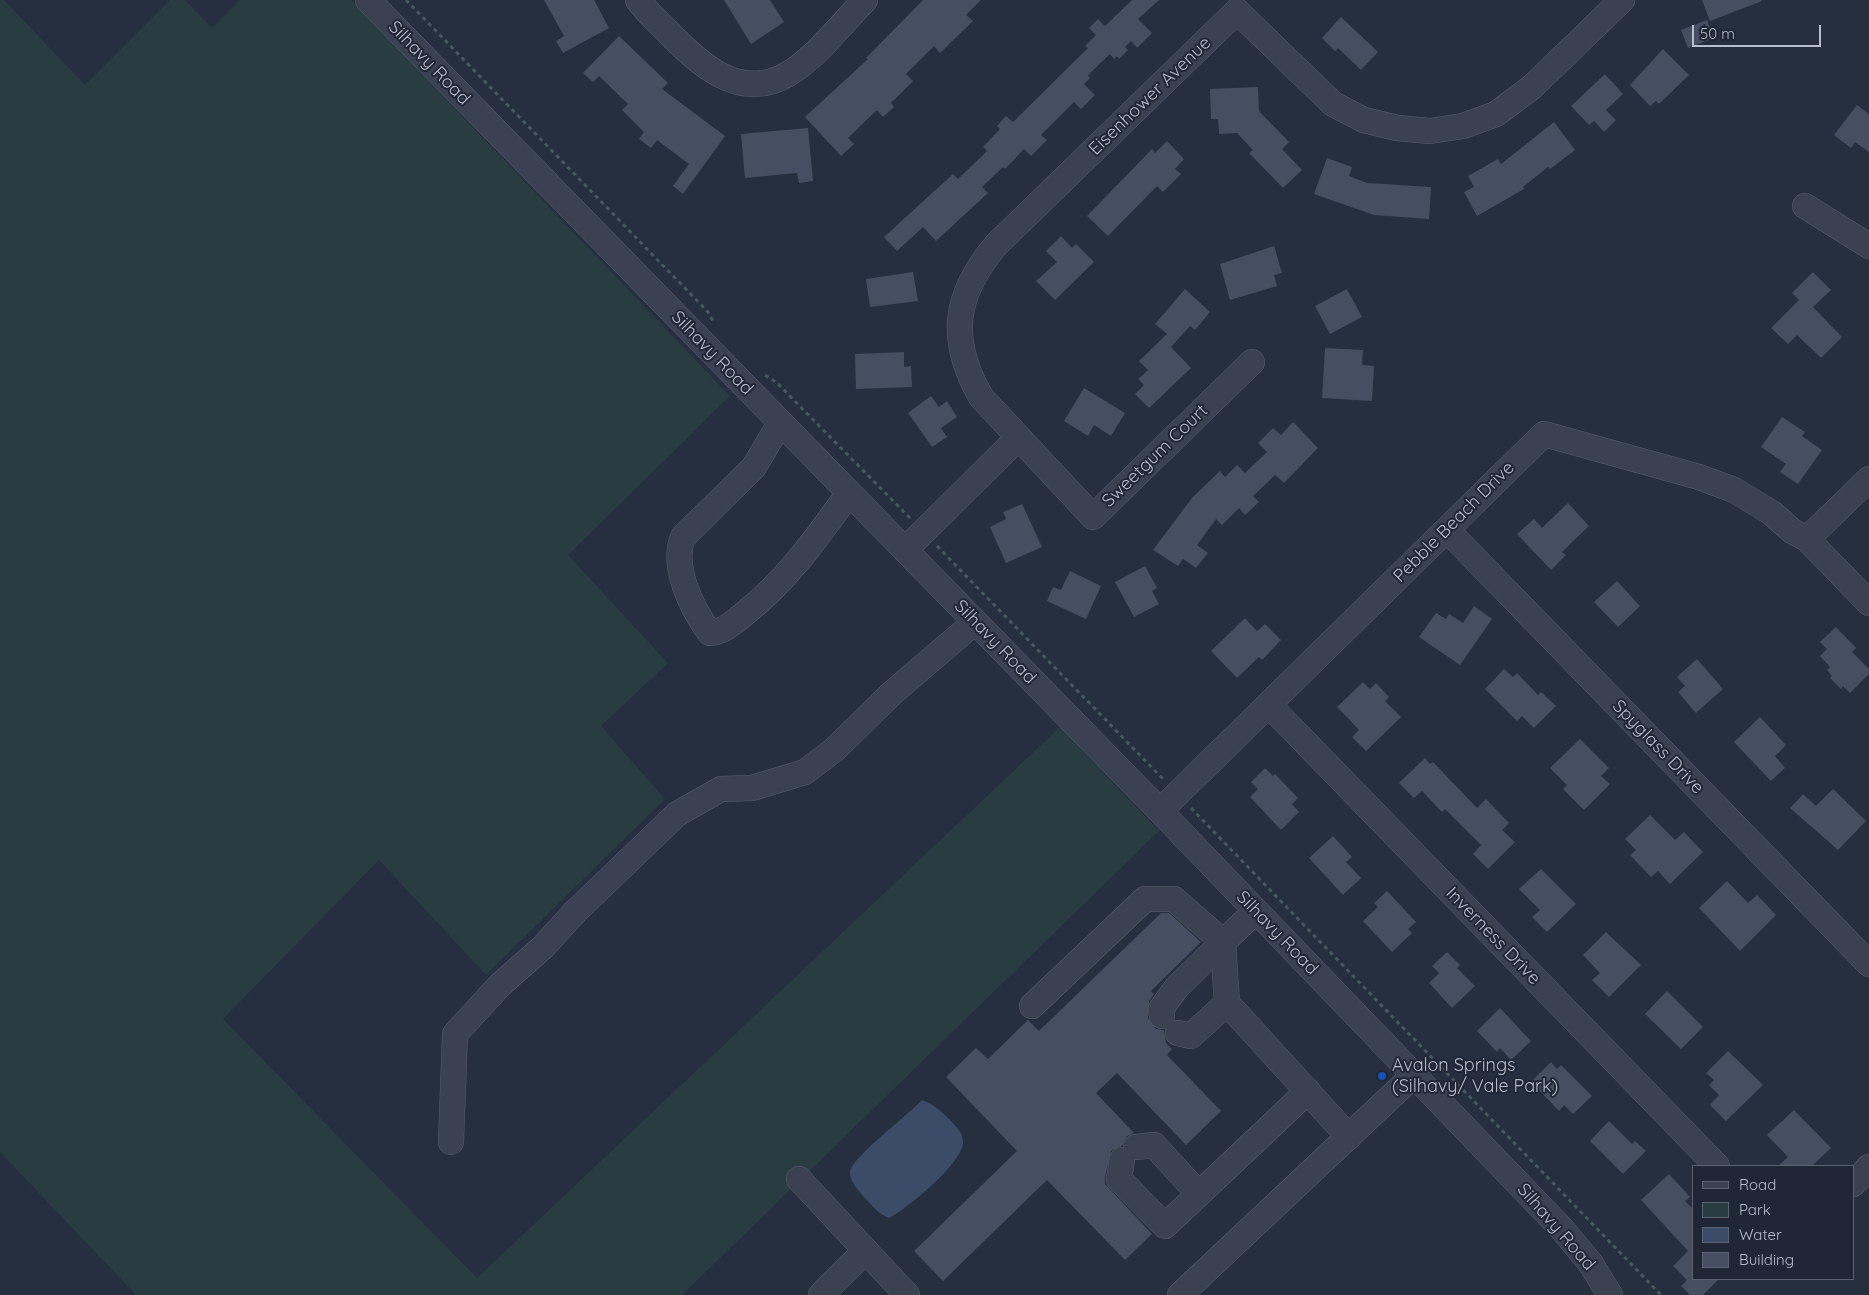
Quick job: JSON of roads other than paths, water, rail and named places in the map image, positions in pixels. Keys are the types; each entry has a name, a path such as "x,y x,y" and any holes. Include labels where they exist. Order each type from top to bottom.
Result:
{"street":[{"name":"Silhavy Road","path":"368,0 975,622 1169,803 1256,911 1562,1228 1590,1264 1610,1295"},
{"path":"638,0 693,58 710,71 728,79 750,83 770,81 788,75 805,62 865,0"},
{"name":"Eisenhower Avenue","path":"1018,438 981,397 970,378 963,357 959,334 962,308 968,284 980,263 996,245 1238,11 1334,104 1364,120 1397,128 1430,132 1462,126 1496,114 1532,87 1622,0"},
{"path":"1805,206 1869,246"},
{"name":"Sweetgum Court","path":"1018,438 1093,517 1252,362"},
{"path":"780,423 754,467 683,537 678,550 686,591 698,616 710,633 720,632 762,600 792,570 850,494"},
{"name":"Pebble Beach Drive","path":"1169,803 1544,434 1700,477 1734,490 1772,513 1792,531 1807,539"},
{"path":"905,550 1018,438"},
{"path":"1869,479 1807,539 1869,603"},
{"name":"Spyglass Drive","path":"1447,530 1869,964"},
{"path":"451,1142 455,1034 500,984 543,947 575,912 677,814 721,789 752,788 805,772 834,750 891,694 975,622"},
{"name":"Inverness Drive","path":"1269,705 1716,1165"},
{"path":"1032,1006 1144,899 1174,899 1223,942 1227,1003 1349,1136"},
{"path":"1227,1003 1190,1036 1170,1025 1160,1009 1177,987 1256,911"},
{"path":"1180,1295 1414,1075"},
{"path":"1199,1194 1154,1145 1129,1154 1120,1179 1165,1226 1199,1194 1308,1091"},
{"path":"1854,1183 1869,1168"},
{"path":"799,1179 907,1295"},
{"path":"821,1295 865,1251"}],"water":[{"path":"922,1100 937,1108 959,1130 963,1142 961,1151 933,1184 920,1196 889,1218 878,1211 863,1196 853,1182 850,1173 852,1166 869,1147"}],"place":[{"name":"Avalon Springs (Silhavy/ Vale Park)","path":"1382,1076"}]}
